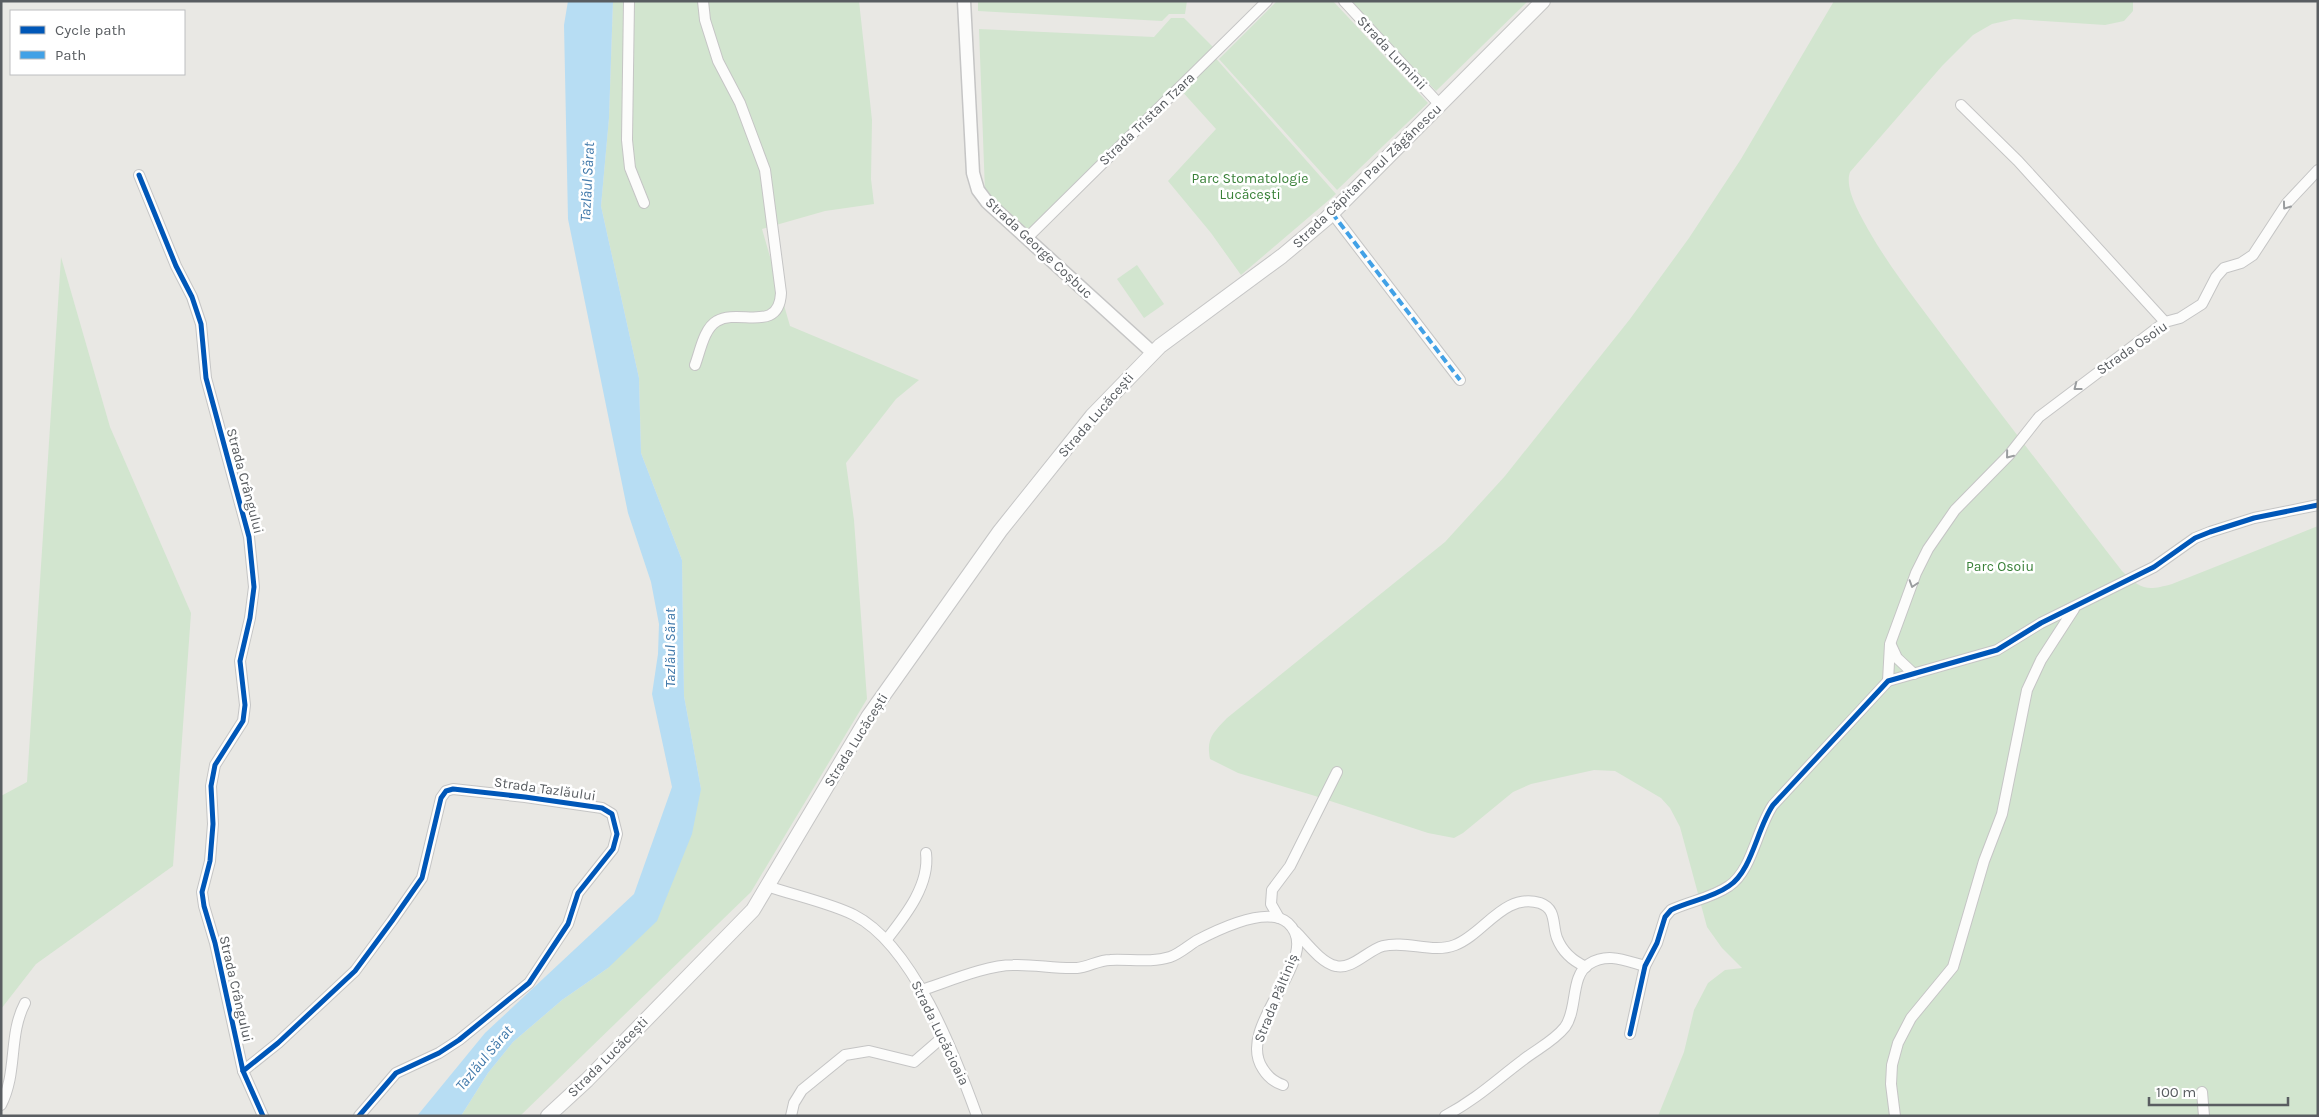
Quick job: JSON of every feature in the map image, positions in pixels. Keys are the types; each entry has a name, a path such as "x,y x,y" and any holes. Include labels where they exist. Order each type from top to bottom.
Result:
{"main road":[{"name":"Strada Căpitan Paul Zăgănescu","path":"1153,353 1197,318 1282,256 1332,213 1543,1"},
{"name":"Strada Lucăcești","path":"548,1116 588,1080 753,910 868,718 1000,532 1092,416 1153,353"}],"street":[{"path":"629,1 627,140 630,168 644,203"},
{"path":"694,364 708,330 716,321 735,317 761,318 775,311 781,305 781,292 765,170 740,103 718,61 705,20 703,1"},
{"name":"Strada George Coșbuc","path":"964,1 974,174 978,190 987,202 1153,353"},
{"name":"Strada Tristan Tzara","path":"1028,238 1267,1"},
{"name":"Strada Luminii","path":"1344,1 1440,105"},
{"path":"1961,105 2018,161 2165,322"},
{"name":"Strada Osoiu","path":"1888,681 1890,644 1928,549 1955,510 2009,455 2039,417 2165,322 2190,313 2202,304 2216,277 2224,268 2241,264 2253,255 2287,203 2318,170"},
{"name":"Strada Crângului","path":"139,174 176,266 192,297 201,324 206,378 249,538 254,587 250,618 240,661 245,705 243,721 215,765 211,786 213,824 210,862 202,892 204,906 215,942 243,1071 263,1116"},
{"path":"1332,213 1460,380"},
{"path":"1630,1034 1645,966 1657,943 1665,917 1671,910 1723,890 1738,878 1746,864 1767,814 1786,790 1888,681 1990,653 2041,623 2075,608 2154,567 2195,538 2254,518 2318,505"},
{"path":"1895,1116 1891,1084 1892,1064 1898,1044 1911,1018 1953,967 1984,860 2002,814 2027,690 2041,660 2075,608"},
{"path":"1890,644 1897,658 1914,674"},
{"path":"1279,918 1271,904 1272,890 1290,866 1337,772"},
{"name":"Strada Tazlăului","path":"243,1071 278,1043 354,971 392,921 422,878 441,798 446,791 453,790 525,797 602,808 612,814 617,834 613,849 578,893 568,924 529,983 459,1040 439,1053 396,1073 359,1116"},
{"path":"887,940 909,908 924,878 927,863 926,853"},
{"name":"Strada Lucăcioaia","path":"767,886 853,914 878,930 922,990 944,1036 977,1116"},
{"name":"Strada Păltiniș","path":"1279,918 1328,963 1339,967 1352,963 1384,945 1403,944 1440,948 1456,945 1504,908 1518,903 1535,902 1550,909 1556,935 1563,949 1586,967"},
{"path":"922,990 1012,964 1079,968 1108,960 1147,961 1171,957 1196,942 1234,924 1266,916 1279,918"},
{"name":"Strada Păltiniș","path":"1283,1085 1267,1075 1259,1062 1256,1049 1258,1035 1296,954 1297,940 1293,929"},
{"path":"1445,1116 1477,1098 1521,1061 1559,1033 1569,1020 1580,974 1594,961 1620,958 1645,966"},
{"path":"1,1105 7,1094 13,1063 18,1015 25,1003"},
{"path":"791,1116 802,1090 845,1055 869,1051 914,1062 944,1036"},
{"path":"2202,1092 2204,1116"}],"green space":[{"path":"613,1 859,1 872,120 871,179 874,204 825,211 762,229 790,326 919,380 896,399 846,463 854,520 867,699 751,892 520,1116 461,1116 488,1073 513,1042 562,1000 608,968 701,789 684,696 682,560 641,453 639,378 601,206 609,117"},
{"path":"978,1 1187,1 1185,14 1169,14 1162,21 978,11"},
{"path":"1277,1 1333,1 1428,103 1337,190 1219,59"},
{"path":"1349,1 1528,1 1436,91"},
{"name":"Parc Osoiu","path":"1834,1 2133,1 2133,11 2124,21 2105,25 2014,19 1992,24 1973,35 1942,66 1850,172 1849,186 1862,218 1898,277 2122,571 2134,582 2150,588 2172,584 2318,526 2318,1116 1658,1116 1684,1052 1694,1010 1708,983 1725,970 1742,968 1722,948 1707,927 1680,827 1670,808 1661,798 1615,771 1594,770 1531,784 1513,792 1463,833 1454,838 1428,833 1238,773 1210,759 1209,746 1212,736 1227,718 1445,542 1505,476 1630,319 1689,238 1741,159"},
{"path":"1171,18 1184,18 1215,49 1031,233 985,192 979,29 1154,37"},
{"name":"Parc Stomatologie Lucăcești","path":"1212,54 1336,194 1241,275 1211,233 1168,181 1216,129 1179,88"},
{"path":"61,257 110,427 191,613 173,866 36,964 1,1009 1,796 27,782"},
{"path":"1137,265 1164,304 1144,318 1117,279"}],"water":[{"name":"Tazlăul Sărat","path":"568,1 613,1 609,118 601,206 639,378 641,453 682,560 684,696 701,789 692,834 657,921 608,968 562,1000 513,1042 488,1073 461,1116 417,1116 485,1033 634,894 672,787 652,694 658,654 659,624 651,582 628,513 568,219 564,25"}],"marked path":[{"path":"1332,213 1460,380"}],"cycle path":[{"path":"139,175 176,266 192,297 201,324 206,378 249,537 254,587 250,618 240,661 245,705 243,721 215,765 211,786 213,824 210,861 202,892 243,1071 263,1116"},
{"path":"1630,1034 1645,966 1657,943 1665,917 1671,910 1715,894 1737,879 1749,860 1767,814 1773,805 1888,681 1997,650 2041,623 2154,567 2195,538 2254,518 2318,505"},
{"path":"243,1071 278,1043 355,971 392,921 422,878 441,798 446,791 453,789 525,797 602,808 612,814 617,834 613,849 578,893 568,924 529,983 459,1040 439,1053 396,1073 359,1116"}]}
